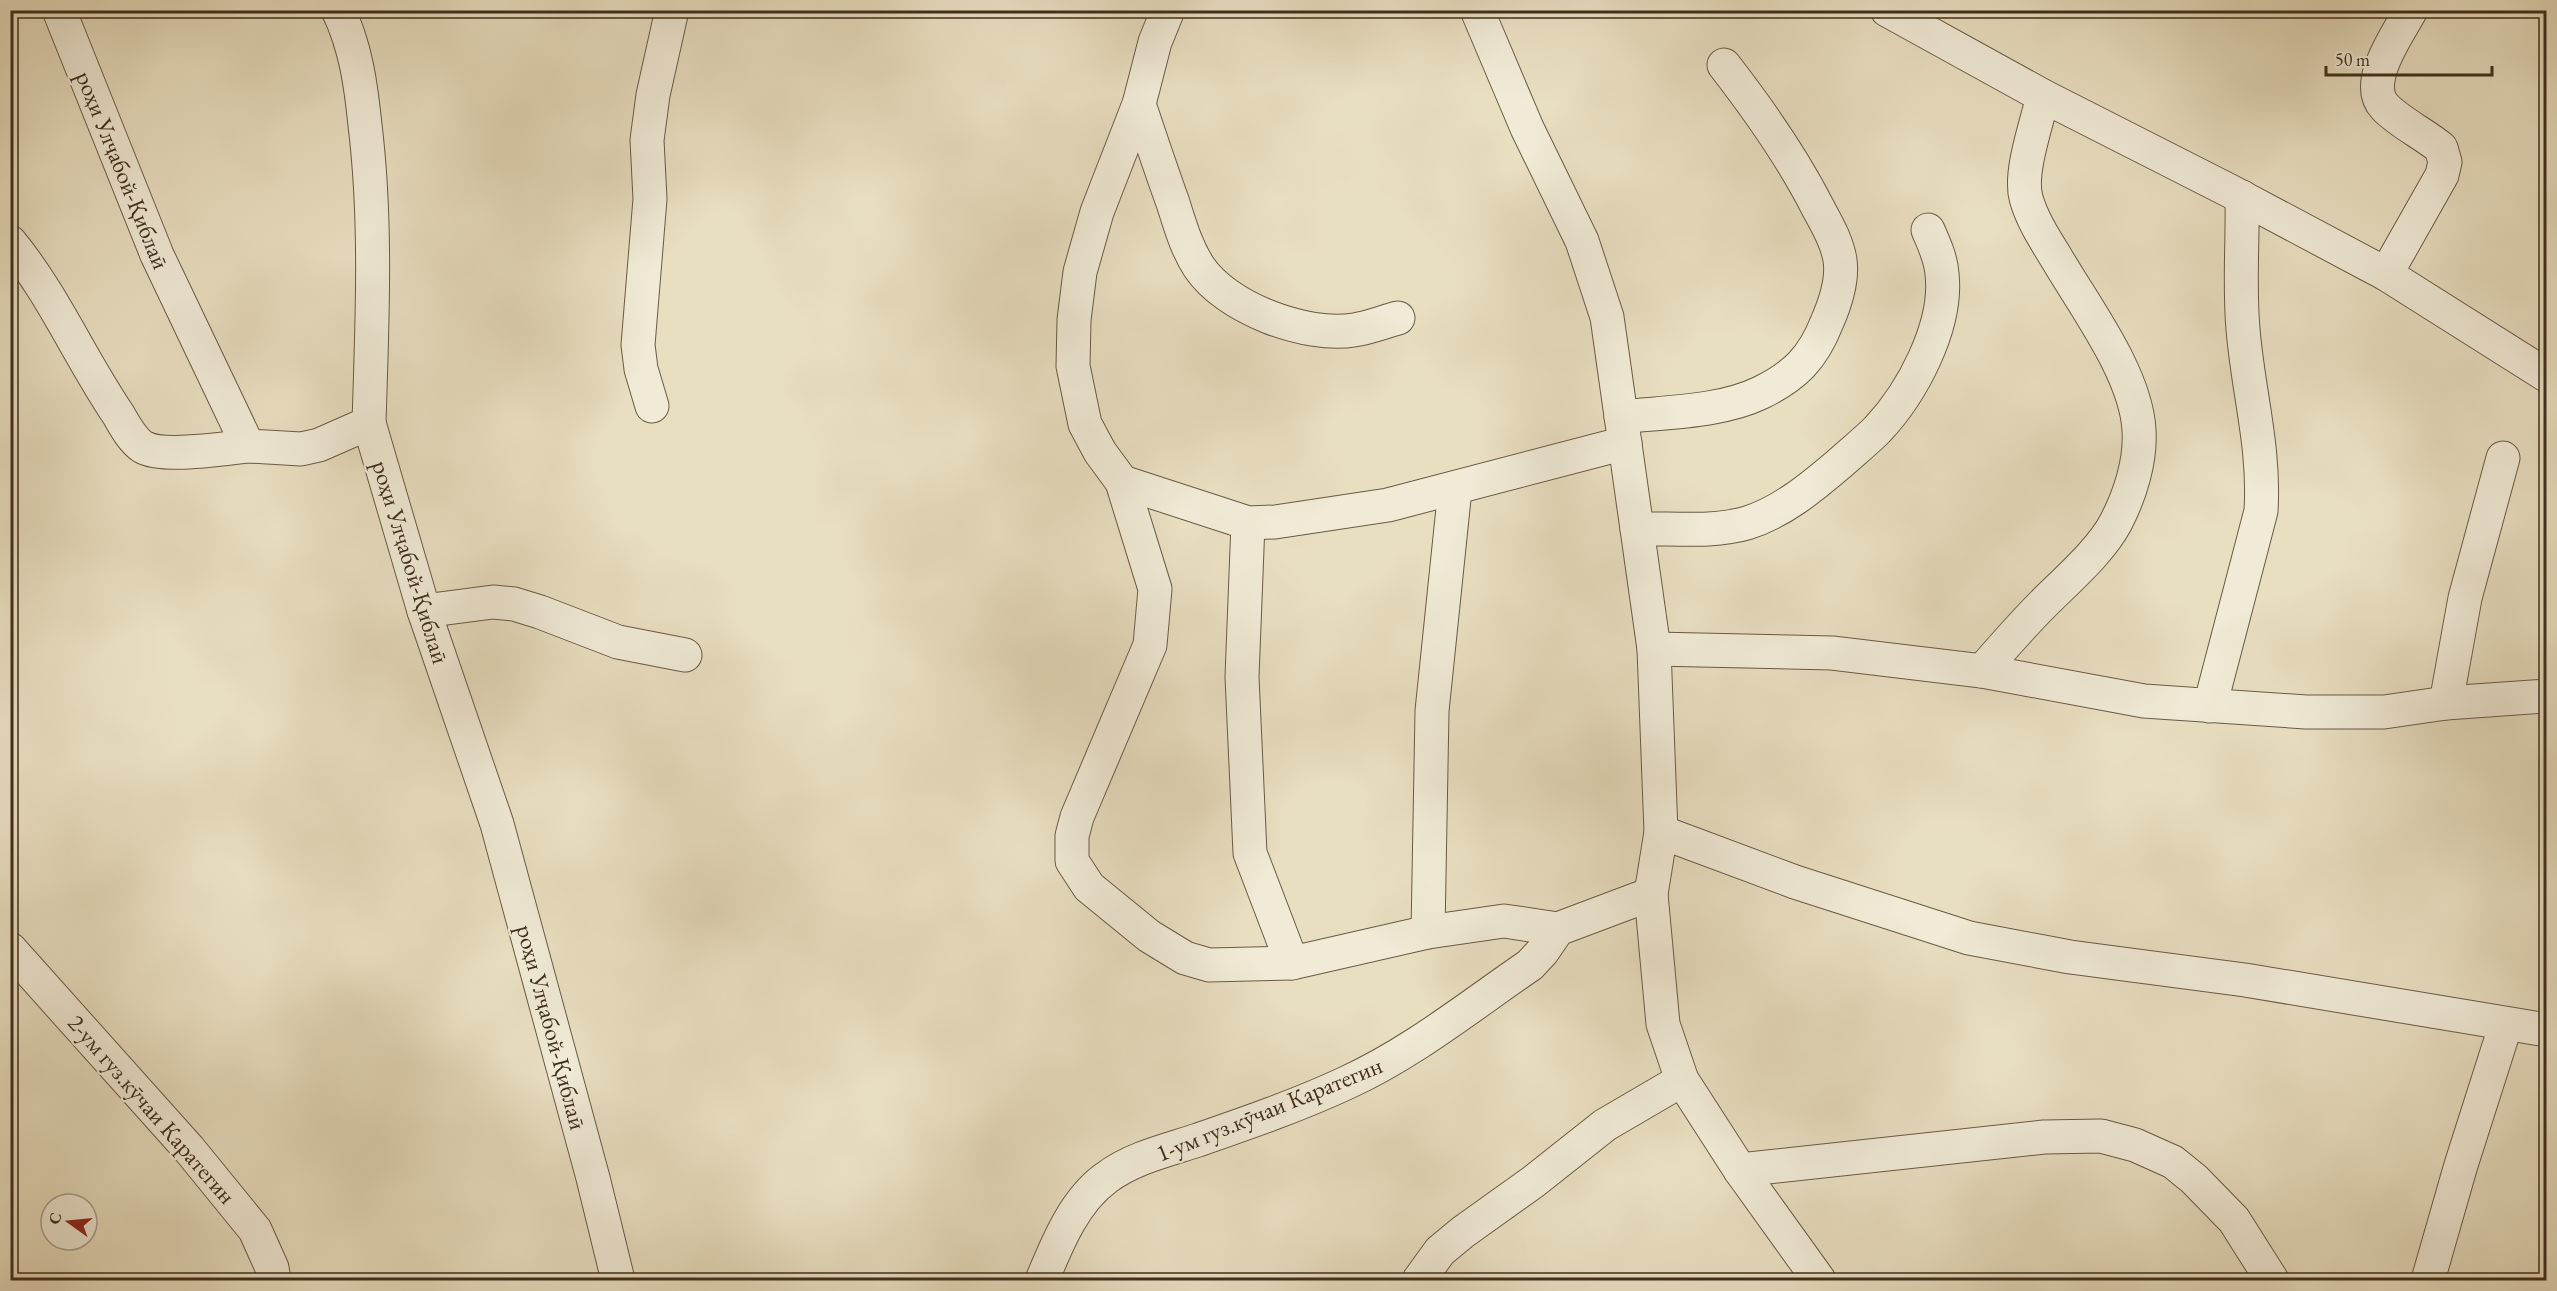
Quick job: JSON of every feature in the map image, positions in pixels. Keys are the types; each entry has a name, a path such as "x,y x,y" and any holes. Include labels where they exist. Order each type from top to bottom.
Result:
{"street":[{"name":"роҳи Улҷабой-Қиблаӣ","path":"58,10 157,255 248,446"},
{"name":"роҳи Улҷабой-Қиблаӣ","path":"338,10 353,48 362,96 370,164 373,268 369,423 424,611 497,824 590,1167 618,1281"},
{"path":"651,406 641,369 638,345 650,199 647,140 672,10"},
{"path":"1168,10 1155,42 1139,104 1097,212 1080,272 1074,320 1073,366 1085,424 1100,452 1122,482 1155,589 1150,645 1077,817 1072,836 1072,861 1089,887 1149,936 1185,958 1209,965 1292,963 1428,932 1504,921 1558,929 1651,894"},
{"path":"1477,10 1527,128 1582,241 1607,317 1654,650 1661,832 1651,894 1663,1024 1682,1080 1740,1170 1819,1281"},
{"path":"1887,10 2043,96 2242,197 2386,274 2547,375"},
{"path":"2386,274 2442,175 2445,162 2441,148 2385,107 2376,90 2379,73 2410,10"},
{"path":"1122,482 1248,523 1311,519 1388,505 1455,489 1623,430 1729,404 1760,393 1798,371 1818,345 1840,286 1840,261 1830,229 1800,173 1756,106 1724,65"},
{"path":"1982,671 2070,578 2115,524 2130,488 2138,459 2139,430 2132,398 2116,357 2050,247 2026,198 2026,172 2043,96"},
{"path":"1139,104 1186,242 1200,268 1220,288 1254,311 1279,322 1309,329 1333,332 1354,330 1398,318"},
{"path":"2210,706 2261,511 2263,480 2243,331 2240,273 2242,197"},
{"path":"1637,529 1716,527 1747,523 1783,506 1813,486 1875,432 1894,410 1915,377 1926,353 1941,305 1942,274 1938,254 1928,230"},
{"path":"10,242 32,268 83,360 143,447 159,451 207,451 248,446 301,449 319,445 369,423"},
{"path":"2446,703 2465,598 2503,458"},
{"path":"1428,932 1432,711 1455,489"},
{"path":"1248,523 1242,677 1250,853 1292,963"},
{"path":"424,611 493,602 514,604 618,642 685,655"},
{"path":"1654,650 1832,653 1982,671 2144,701 2306,712 2384,712 2446,703 2547,696"},
{"path":"1661,832 1806,885 1969,938 2070,957 2245,980 2547,1030"},
{"name":"1-ум гуз.кӯчаи Каратегин","path":"1042,1281 1086,1194 1107,1176 1133,1162 1206,1137 1346,1083 1397,1057 1530,965 1558,929"},
{"name":"2-ум гуз.кӯчаи Каратегин","path":"10,949 166,1124 255,1230 274,1281"},
{"path":"2428,1281 2461,1165 2506,1024"},
{"path":"1419,1281 1440,1251 1463,1232 1533,1182 1605,1125 1682,1080"},
{"path":"1740,1170 2044,1137 2101,1136 2135,1145 2173,1162 2194,1179 2234,1220 2272,1281"}]}
